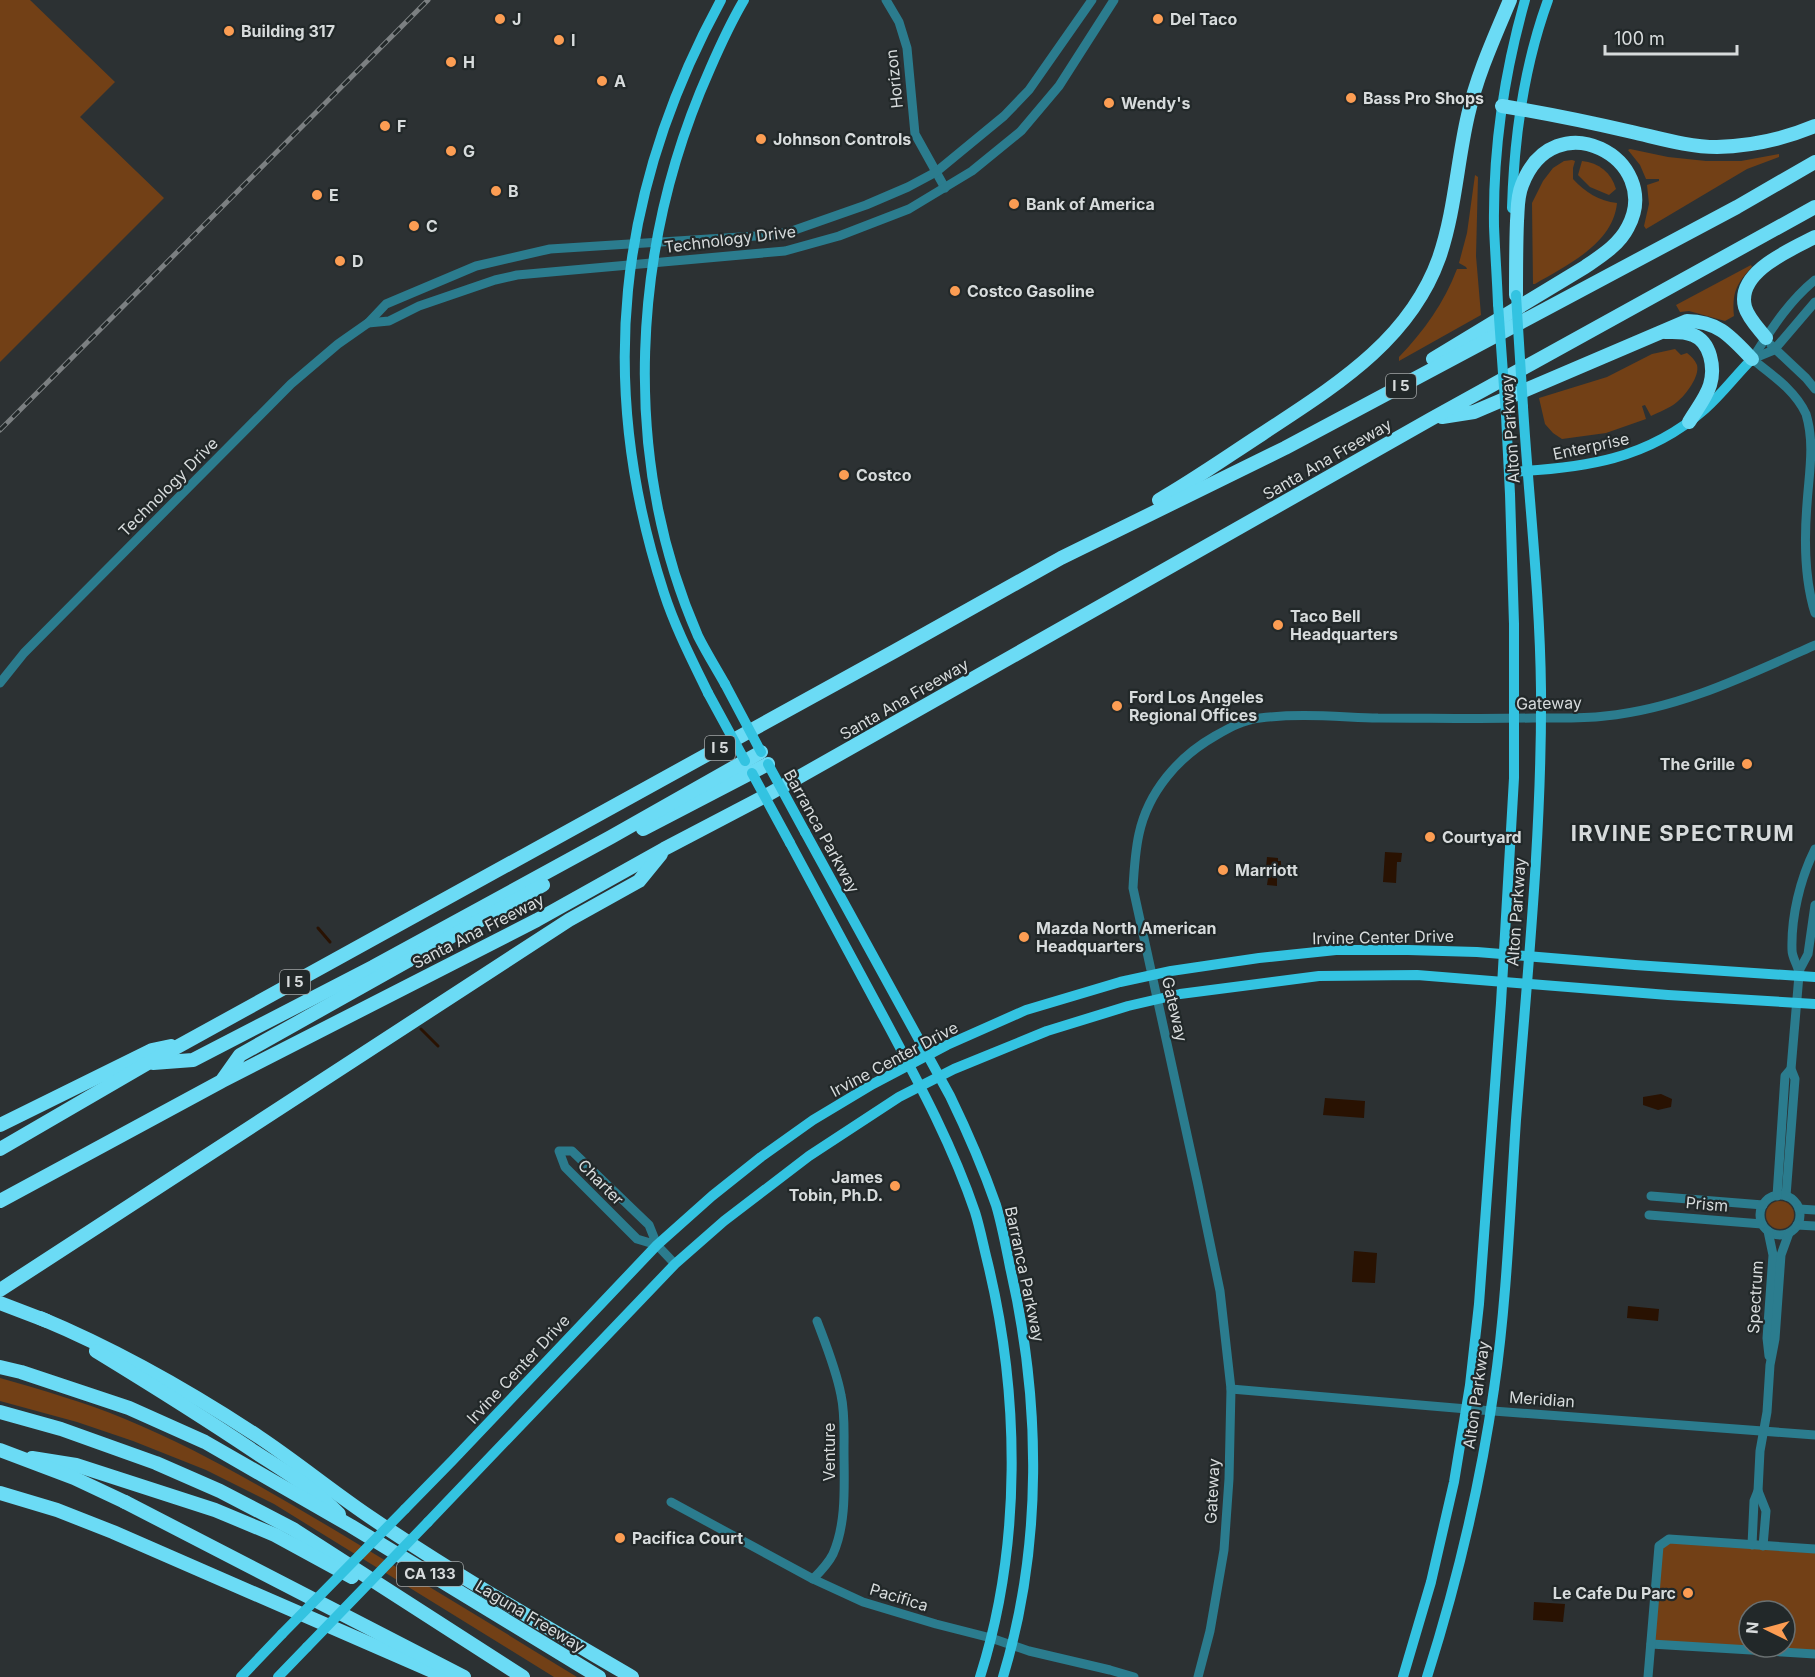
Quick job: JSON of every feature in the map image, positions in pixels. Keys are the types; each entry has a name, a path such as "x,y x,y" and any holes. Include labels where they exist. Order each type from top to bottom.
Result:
{"highway":[{"path":"1061,558 1174,492 1337,384 1377,351 1402,323 1424,291 1440,255 1474,91 1510,0"},
{"path":"1502,106 1716,147 1754,144 1794,135 1815,126"},
{"path":"1281,449 1569,278 1608,251 1628,228 1634,205 1633,188 1629,176 1624,167 1610,154 1582,143 1561,144 1547,150 1528,173 1518,195 1516,295"},
{"name":"Santa Ana Freeway","path":"0,1149 148,1063 1061,558 1281,449 1737,207 1815,162"},
{"name":"Santa Ana Freeway","path":"0,1201 222,1081 537,920 769,794 1431,419 1815,207"},
{"path":"1770,344 1746,311 1744,297 1746,288 1752,277 1762,267 1815,237"},
{"path":"1431,419 1474,412 1687,321 1700,321 1728,334 1752,359"},
{"path":"1659,332 1694,335 1702,341 1712,360 1713,371 1710,384 1689,422"},
{"path":"222,1081 240,1055 614,841 765,758"},
{"path":"148,1063 193,1060 614,841"},
{"path":"0,1290 569,920 639,881 664,849"},
{"path":"0,1125 152,1050 185,1043"},
{"path":"0,1303 88,1338 139,1364 259,1437 372,1519 421,1551 632,1677"},
{"path":"40,1317 184,1404 326,1501 351,1526"},
{"path":"0,1367 129,1408 205,1442 351,1526"},
{"path":"0,1412 61,1429 156,1463 219,1491 293,1529 523,1677"},
{"path":"0,1451 76,1465 214,1510 275,1535 474,1645"},
{"path":"0,1451 74,1478 125,1502 464,1677"},
{"path":"0,1493 57,1510 113,1532 446,1677"},
{"name":"Laguna Freeway","path":"351,1526 599,1677"}],"main road":[{"name":"Barranca Parkway","path":"721,0 700,39 666,118 646,187 634,244 626,306 624,350 624,380 632,464 643,522 664,595 684,644 708,693 909,1064 946,1140 975,1212 996,1299 1008,1375 1011,1454 1005,1555 991,1638 980,1677"},
{"name":"Barranca Parkway","path":"744,0 698,95 666,197 656,242 646,311 644,363 646,412 660,516 679,586 699,638 950,1096 996,1206 1017,1293 1029,1370 1034,1450 1031,1517 1023,1587 1003,1677"},
{"name":"Alton Parkway","path":"1402,1677 1438,1554 1454,1482 1467,1408 1479,1304 1502,982 1512,810 1514,718 1514,624 1509,472 1494,207 1502,106 1525,0"},
{"name":"Alton Parkway","path":"1427,1677 1471,1521 1491,1410 1501,1328 1528,957 1538,811 1541,718 1539,618 1527,471 1512,199 1520,109 1536,39 1548,0"},
{"name":"Enterprise","path":"1509,472 1560,468 1629,455 1661,440 1689,422 1712,403 1752,359"},
{"name":"Irvine Center Drive","path":"241,1677 452,1461 657,1245 697,1208 761,1157 813,1120 928,1054 1026,1010 1120,982 1171,970 1336,950 1434,950 1815,977"},
{"path":"278,1677 675,1264 724,1221 809,1156 899,1097 939,1076 1047,1031 1157,999 1319,976 1417,975 1815,1004"}],"street":[{"name":"Horizon","path":"886,0 899,22 907,48 915,134 945,188"},
{"name":"Technology Drive","path":"0,683 24,653 291,384 338,344 368,323 386,304 476,266 550,249 771,235 789,232 866,206 936,172 1004,116 1029,90 1092,0"},
{"name":"Technology Drive","path":"368,323 389,321 419,306 495,280 517,275 785,251 839,236 909,209 972,171 1021,131 1059,87 1114,0"},
{"path":"1770,344 1780,317 1815,280"},
{"path":"1815,302 1752,359 1794,396 1806,413 1813,433 1815,443 1808,488 1805,540 1808,579 1815,614"},
{"path":"1770,344 1815,389"},
{"name":"Gateway","path":"1198,1677 1210,1631 1224,1550 1229,1479 1231,1389 1220,1291 1133,888 1139,833 1145,815 1163,782 1192,750 1232,726 1260,718 1609,716 1657,707 1710,691 1815,645"},
{"path":"1799,975 1792,953 1795,915 1804,874 1815,849"},
{"path":"1804,874 1815,877"},
{"path":"1782,1196 1795,1079 1791,1069 1799,975 1808,954 1815,905"},
{"name":"Charter","path":"657,1245 637,1239 565,1167 559,1151 572,1151 649,1225 657,1245 675,1264"},
{"path":"1782,1196 1792,1199 1800,1214 1797,1225 1789,1233 1778,1235 1765,1228 1760,1216 1763,1205 1771,1198 1782,1196"},
{"name":"Prism","path":"1651,1197 1763,1205"},
{"path":"1799,1209 1815,1210"},
{"name":"Prism","path":"1649,1215 1765,1228"},
{"path":"1797,1225 1815,1226"},
{"name":"Spectrum","path":"1765,1228 1773,1255 1767,1338 1770,1365"},
{"name":"Spectrum","path":"1752,1545 1754,1501 1758,1491 1760,1451 1775,1339 1781,1255 1789,1233"},
{"name":"Venture","path":"813,1579 825,1567 837,1543 842,1519 844,1469 844,1413 841,1396 835,1371 817,1321"},
{"name":"Meridian","path":"1231,1389 1815,1435"},
{"name":"Spectrum","path":"1758,1491 1766,1511 1763,1546"},
{"name":"Pacifica","path":"671,1502 813,1579 863,1602 991,1638 1011,1646 1134,1677"},
{"path":"1648,1677 1659,1546 1669,1539 1815,1549"},
{"path":"1651,1644 1815,1654"}],"shaded area":[{"path":"0,0 30,0 115,82 80,117 164,198 0,362"},
{"path":"1628,150 1668,157 1706,161 1741,161 1779,154 1779,157 1747,169 1646,229 1644,226 1649,204 1647,185 1659,179 1646,179 1640,165"},
{"path":"1564,161 1575,161 1573,179 1578,184 1598,198 1617,203 1614,217 1598,242 1586,252 1533,284 1532,203 1543,181 1553,168"},
{"path":"1582,161 1604,169 1616,189 1609,195 1590,187 1578,175"},
{"path":"1475,175 1478,177 1476,256 1481,315 1399,361 1399,357 1425,327 1440,305 1457,269 1467,269 1459,263 1467,233"},
{"path":"1751,265 1752,267 1736,289 1734,316 1725,321 1689,311 1680,312 1676,305"},
{"path":"1675,349 1681,355 1687,353 1690,355 1697,369 1688,390 1671,406 1651,416 1645,405 1642,406 1646,419 1606,433 1562,439 1545,424 1539,398 1607,377 1652,354"},
{"path":"1385,852 1402,853 1401,862 1397,862 1396,883 1383,882"},
{"path":"1267,857 1278,858 1278,861 1281,861 1281,868 1275,868 1277,886 1267,885 1268,878 1265,878"},
{"path":"1661,1094 1672,1099 1671,1107 1658,1110 1643,1105 1643,1097"},
{"path":"1325,1098 1365,1101 1364,1118 1323,1115"},
{"path":"1780,1201 1790,1205 1794,1215 1790,1225 1780,1229 1770,1225 1766,1215 1770,1205"},
{"path":"1354,1251 1377,1253 1375,1283 1352,1282"},
{"path":"1628,1306 1659,1309 1658,1321 1627,1318"},
{"path":"0,1378 110,1413 205,1456 333,1529 577,1677 554,1677 274,1504 206,1470 77,1422 0,1401"},
{"path":"1669,1539 1815,1549 1815,1654 1797,1653 1797,1599 1737,1599 1737,1649 1651,1644 1659,1546"},
{"path":"1534,1602 1565,1604 1563,1622 1533,1620"}],"waterway":[{"path":"318,928 330,942"},
{"path":"421,1029 438,1046"}],"railway":[{"path":"0,430 428,0"}],"place":[{"name":"J","path":"500,19"},
{"name":"Del Taco","path":"1158,19"},
{"name":"Building 317","path":"229,31"},
{"name":"I","path":"559,40"},
{"name":"H","path":"451,62"},
{"name":"A","path":"602,81"},
{"name":"Bass Pro Shops","path":"1351,98"},
{"name":"Wendy's","path":"1109,103"},
{"name":"F","path":"385,126"},
{"name":"Johnson Controls","path":"761,139"},
{"name":"G","path":"451,151"},
{"name":"B","path":"496,191"},
{"name":"E","path":"317,195"},
{"name":"Bank of America","path":"1014,204"},
{"name":"C","path":"414,226"},
{"name":"D","path":"340,261"},
{"name":"Costco Gasoline","path":"955,291"},
{"name":"Costco","path":"844,475"},
{"name":"Taco Bell Headquarters","path":"1278,625"},
{"name":"Ford Los Angeles Regional Offices","path":"1117,706"},
{"name":"The Grille","path":"1747,764"},
{"name":"Courtyard","path":"1430,837"},
{"name":"Marriott","path":"1223,870"},
{"name":"Mazda North American Headquarters","path":"1024,937"},
{"name":"James Tobin, Ph.D.","path":"895,1186"},
{"name":"Pacifica Court","path":"620,1538"},
{"name":"Le Cafe Du Parc","path":"1688,1593"}],"district":[{"name":"IRVINE SPECTRUM","path":"1683,833"}]}
